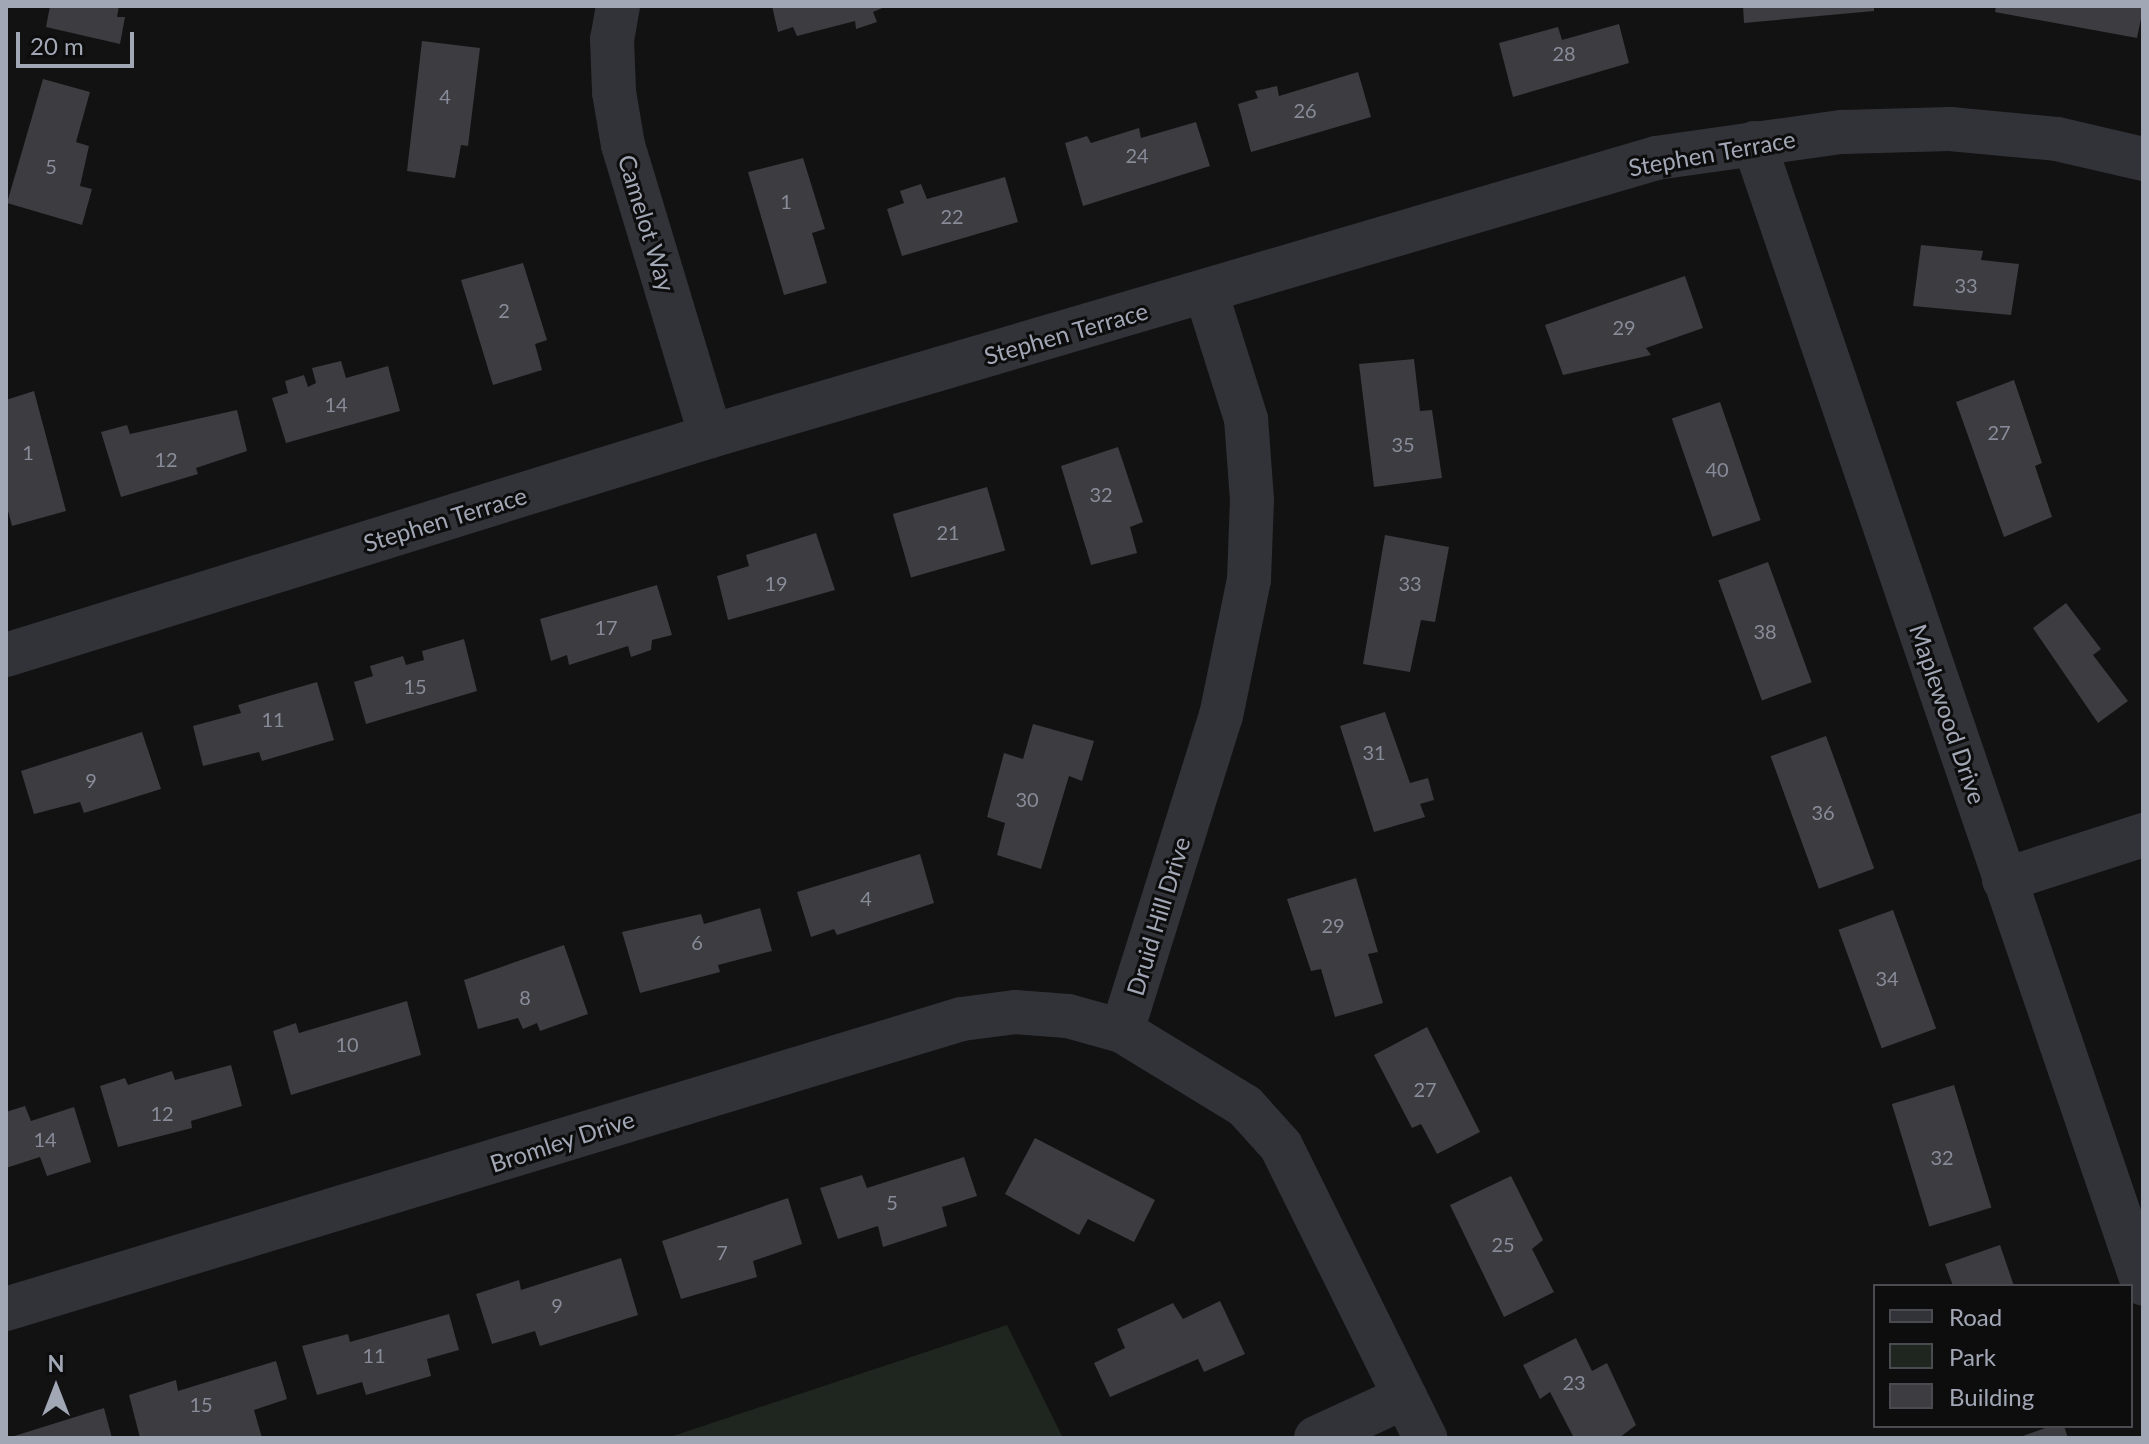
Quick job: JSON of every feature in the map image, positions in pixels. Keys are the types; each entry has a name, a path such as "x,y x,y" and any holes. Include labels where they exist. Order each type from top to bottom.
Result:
{"street":[{"name":"Camelot Way","path":"618,6 612,39 614,92 623,145 711,436"},
{"name":"Stephen Terrace","path":"6,655 711,436 1656,158 1842,132 1950,129 2057,139 2143,159"},
{"name":"Maplewood Drive","path":"1754,143 2143,1284"},
{"name":"Druid Hill Drive","path":"1122,1031 1221,716 1249,580 1252,500 1246,419 1206,292"},
{"path":"2004,880 2143,835"},
{"name":"Bromley Drive","path":"6,1309 962,1019 1015,1012 1068,1016 1122,1031"},
{"path":"1122,1031 1245,1106 1281,1146 1425,1438"},
{"path":"1316,1438 1405,1397"}],"green space":[{"path":"1007,1325 1063,1438 667,1438"}],"building":[{"path":"50,6 119,6 117,17 125,17 120,44 46,27"},
{"path":"772,6 887,6 873,12 877,22 856,29 855,21 797,36 793,27 778,32"},
{"path":"1743,6 1874,6 1874,11 1744,23"},
{"path":"1996,6 2143,6 2143,9 2137,38 1995,12"},
{"path":"1619,24 1629,63 1513,97 1499,43 1558,27 1562,40"},
{"path":"422,41 480,48 468,146 461,145 455,178 407,171"},
{"path":"1358,72 1371,117 1251,152 1238,104 1258,98 1255,91 1277,86 1279,96"},
{"path":"43,79 90,92 76,142 89,146 80,186 92,189 82,225 7,203"},
{"path":"1196,122 1210,166 1083,206 1065,143 1087,136 1091,143 1139,128 1141,138"},
{"path":"803,158 825,229 812,233 827,283 784,295 748,172"},
{"path":"1005,177 1018,222 902,256 887,209 904,203 900,191 921,184 927,199"},
{"path":"1921,245 1983,251 1981,260 2019,264 2011,315 1913,306"},
{"path":"523,263 547,340 535,344 542,370 493,385 461,280"},
{"path":"1685,276 1703,328 1646,348 1651,355 1563,375 1545,325"},
{"path":"1414,359 1420,411 1432,410 1442,478 1374,487 1359,364"},
{"path":"341,361 346,378 388,366 400,411 286,443 272,398 288,393 285,381 304,375 308,387 316,383 312,368"},
{"path":"2014,380 2042,463 2035,466 2052,517 2004,537 1956,402"},
{"path":"34,391 66,511 12,526 6,503 6,400"},
{"path":"1720,402 1761,520 1712,537 1672,419"},
{"path":"237,410 247,451 196,468 198,474 121,497 101,432 127,425 130,434"},
{"path":"1118,447 1143,522 1130,527 1137,553 1091,565 1061,466"},
{"path":"987,487 1005,550 911,577 893,514"},
{"path":"816,533 835,590 728,620 717,576 749,566 746,555"},
{"path":"1385,535 1449,547 1435,622 1421,620 1410,672 1363,664"},
{"path":"1768,562 1812,682 1762,700 1718,580"},
{"path":"657,585 672,635 652,640 651,650 631,657 628,646 569,665 567,655 551,661 540,619"},
{"path":"2066,603 2101,649 2093,655 2128,701 2098,723 2033,628"},
{"path":"464,639 477,691 366,724 354,682 373,676 370,666 403,656 406,665 424,660 422,651"},
{"path":"317,682 334,740 262,761 259,752 203,766 193,726 241,713 238,705"},
{"path":"1385,712 1410,783 1428,778 1434,800 1420,804 1425,817 1374,832 1340,726"},
{"path":"1033,724 1094,741 1082,781 1069,776 1041,869 997,855 1005,823 987,817 1004,753 1023,759"},
{"path":"142,732 161,789 84,813 80,802 34,814 21,771"},
{"path":"1826,736 1874,868 1819,889 1771,756"},
{"path":"920,854 934,903 837,935 834,929 811,937 797,892"},
{"path":"1356,878 1378,952 1368,954 1383,1003 1335,1017 1321,969 1311,971 1287,899"},
{"path":"760,908 772,951 718,965 720,972 640,993 622,932 701,914 704,924"},
{"path":"1893,910 1936,1028 1882,1048 1838,930"},
{"path":"564,945 588,1014 540,1031 537,1023 523,1029 518,1018 478,1029 464,980"},
{"path":"407,1001 421,1055 291,1095 273,1031 296,1023 299,1033"},
{"path":"1427,1027 1480,1132 1437,1154 1421,1124 1412,1128 1374,1055"},
{"path":"231,1065 242,1106 191,1121 192,1128 118,1147 100,1086 125,1078 128,1085 172,1071 175,1080"},
{"path":"1954,1085 1991,1207 1929,1226 1892,1104"},
{"path":"25,1106 31,1121 74,1107 91,1162 47,1176 40,1157 6,1168 6,1112"},
{"path":"1035,1138 1155,1200 1134,1242 1088,1219 1079,1235 1005,1194"},
{"path":"964,1157 977,1196 942,1207 947,1226 883,1247 878,1226 838,1239 820,1188 862,1175 867,1188"},
{"path":"1511,1176 1543,1240 1532,1249 1554,1292 1504,1317 1450,1205"},
{"path":"788,1198 802,1244 753,1261 757,1277 681,1299 662,1241"},
{"path":"2000,1245 2013,1284 1952,1284 1945,1264"},
{"path":"621,1258 638,1315 540,1346 535,1331 492,1344 476,1294 519,1280 521,1290"},
{"path":"1220,1301 1245,1354 1204,1372 1198,1359 1110,1397 1094,1363 1125,1348 1117,1329 1173,1303 1183,1319"},
{"path":"449,1314 459,1350 427,1359 431,1376 366,1395 362,1382 317,1395 302,1346 348,1334 350,1342"},
{"path":"1576,1338 1592,1371 1607,1363 1636,1425 1619,1438 1574,1438 1550,1392 1540,1399 1523,1365"},
{"path":"276,1361 287,1399 254,1410 262,1438 140,1438 129,1395 176,1380 178,1391"},
{"path":"104,1408 112,1438 11,1438 11,1437"},
{"path":"2045,1428 2065,1428 2068,1438 2017,1438"}]}
